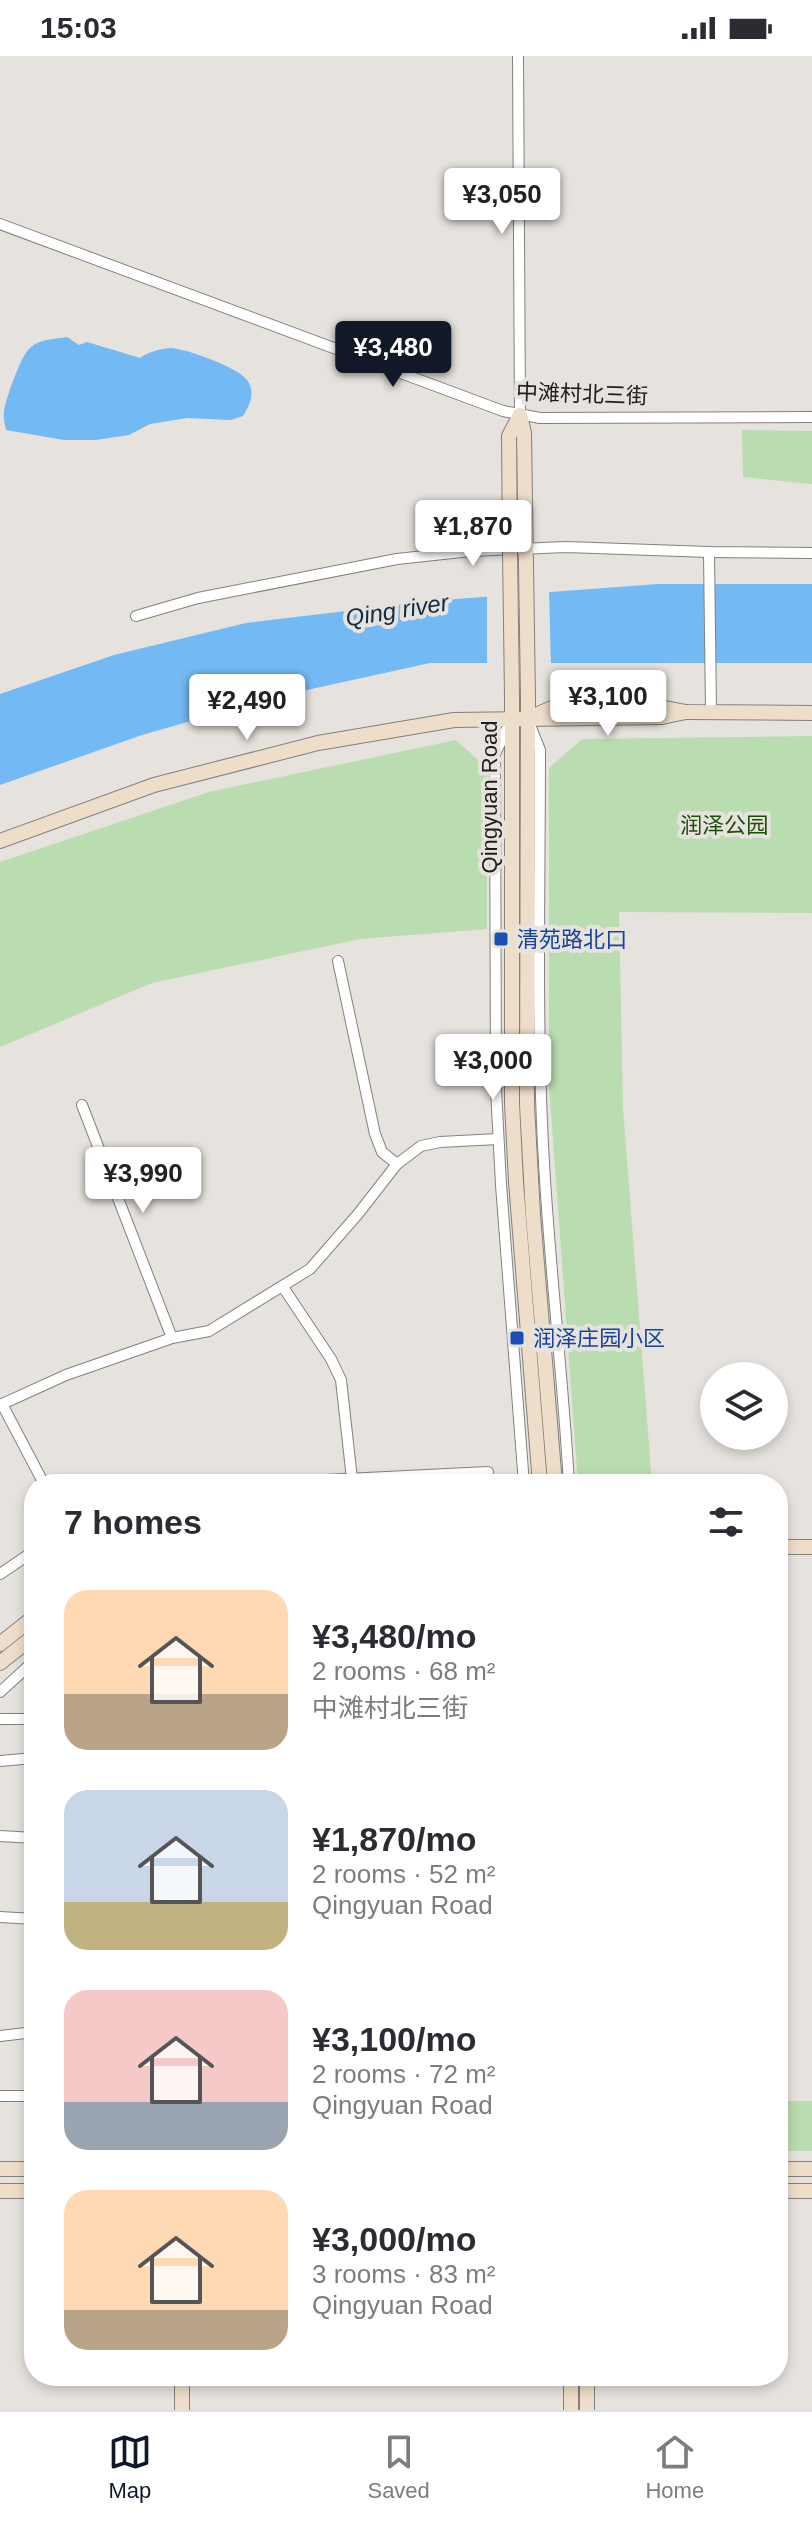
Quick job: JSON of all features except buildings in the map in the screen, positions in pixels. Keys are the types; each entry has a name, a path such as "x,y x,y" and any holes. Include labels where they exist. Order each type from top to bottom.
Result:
{"main road":[{"name":"Qingyuan Road","path":"520,415 524,433 528,698 527,1105 554,1474"},
{"name":"Qingyuan Road","path":"520,415 509,436 512,1103 539,1474"},
{"name":"Qingyuan Road","path":"528,718 647,718 686,712 812,713"},
{"path":"0,841 154,785 318,743 454,720 528,718"},
{"path":"788,1547 812,1547"},
{"path":"0,1644 24,1625"},
{"path":"0,1663 24,1644"},
{"path":"0,2169 24,2169"},
{"path":"788,2169 812,2169"},
{"path":"0,2191 24,2191"},
{"path":"788,2191 812,2191"},
{"path":"182,2386 182,2410"},
{"path":"571,2386 571,2410"},
{"path":"587,2386 587,2410"}],"street":[{"path":"518,56 520,415"},
{"name":"中滩村北三街","path":"0,224 503,411 540,418 812,417"},
{"path":"136,616 198,598 397,559 471,551 593,548 812,553"},
{"path":"709,552 711,712"},
{"path":"512,718 495,754 496,1089 523,1474"},
{"path":"528,718 540,750 544,1163 568,1474"},
{"path":"338,961 375,1134 382,1152 397,1164"},
{"path":"82,1105 172,1338"},
{"path":"39,1474 1,1404 66,1375 172,1338 209,1331 310,1269 397,1164 421,1146 498,1139"},
{"path":"283,1287 331,1359 341,1380 351,1474"},
{"path":"449,1474 488,1472"},
{"path":"0,1574 24,1558"},
{"path":"0,1692 24,1670"},
{"path":"0,1719 24,1719"},
{"path":"0,1761 24,1759"},
{"path":"0,1836 24,1837"},
{"path":"0,1917 24,1918"},
{"path":"0,2036 24,2033"},
{"path":"0,2096 24,2096"}],"green space":[{"path":"742,430 812,431 812,484 743,477"},
{"name":"润泽公园","path":"812,736 812,913 619,912 623,1108 651,1474 577,1474 549,1084 549,768 582,739"},
{"path":"456,740 487,768 487,929 360,939 152,983 0,1047 0,862 209,792"},
{"path":"788,2101 812,2101 812,2151 788,2151"}],"water":[{"path":"67,337 79,345 87,342 140,358 170,348 199,355 242,375 251,389 250,403 243,416 231,420 187,418 150,424 129,435 96,440 64,440 6,430 5,405 27,351 39,342"},
{"name":"Qing river","path":"658,584 812,584 812,663 430,663 275,697 142,735 0,785 0,694 114,655 246,623 430,601"}],"pier":[{"path":"549,588 551,668 487,669 487,593"}],"place":[{"name":"清苑路北口","path":"501,939"},
{"name":"润泽庄园小区","path":"517,1338"}]}
